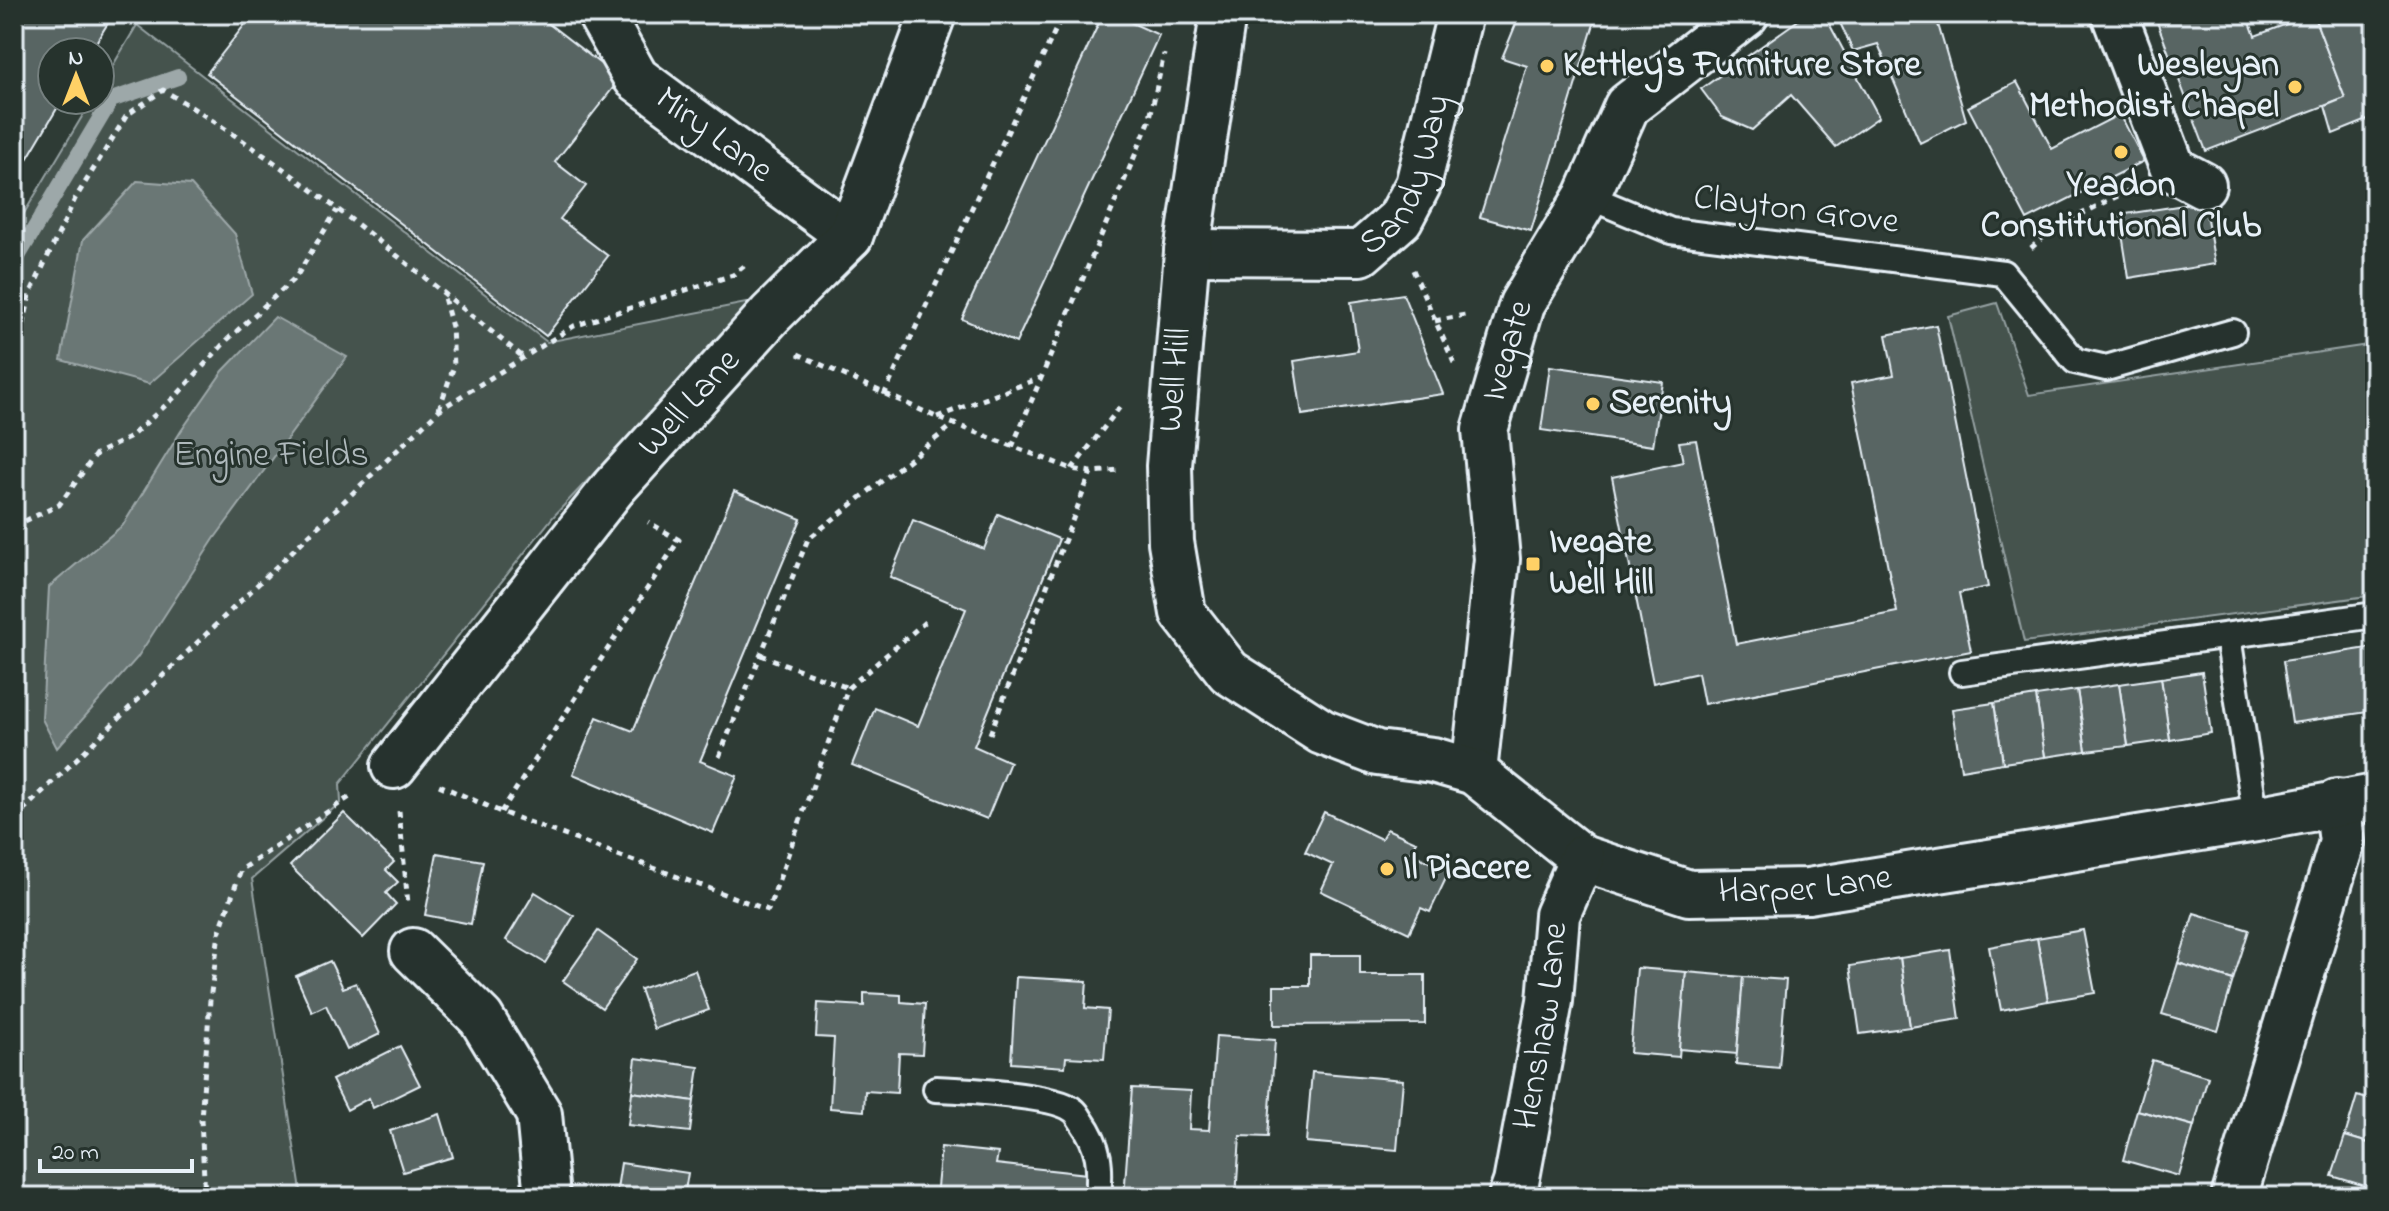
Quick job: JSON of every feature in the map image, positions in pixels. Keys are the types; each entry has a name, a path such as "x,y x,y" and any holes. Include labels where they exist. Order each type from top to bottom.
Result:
{"street":[{"name":"Miry Lane","path":"600,14 636,78 850,236"},
{"name":"Well Lane","path":"394,766 614,487 754,333 850,236 933,14"},
{"name":"Well Hill","path":"1223,14 1187,252 1169,466 1171,542 1183,613 1229,672 1279,705"},
{"name":"Sandy Way","path":"1187,252 1361,253 1400,219 1418,185 1460,14"},
{"name":"Ivegate","path":"1474,772 1497,559 1485,430 1522,304 1587,196 1627,106 1746,14"},
{"path":"2114,14 2188,177"},
{"name":"Harper Lane","path":"1279,705 1322,732 1377,753 1433,760 1474,772 1582,858 1689,893 1808,891 2356,800"},
{"path":"2234,1197 2356,800"},
{"name":"Henshaw Lane","path":"1511,1197 1550,1001 1557,915 1582,858"},
{"path":"413,951 481,1018 539,1114 547,1197"}],"lane":[{"name":"Clayton Grove","path":"1587,196 1671,231 2003,273"},
{"path":"2003,273 2075,361 2106,368 2233,332"},
{"path":"1962,672 2375,615"},
{"path":"2228,636 2256,819"},
{"path":"936,1089 982,1091 1054,1102 1073,1109 1090,1133 1101,1162 1098,1197"}],"path":[{"path":"884,395 1063,14"},
{"path":"1139,14 1146,17 1158,14"},
{"path":"1012,447 1149,122 1166,45"},
{"path":"14,372 30,294 75,199 127,115 163,90 210,117 337,210 523,357"},
{"path":"2003,273 2055,227 2188,177"},
{"path":"14,526 59,505 96,454 129,438 177,395 227,340 296,277 337,210"},
{"path":"1393,225 1485,430"},
{"path":"15,818 439,410 574,326 733,275 757,257"},
{"path":"439,410 454,366 452,327 442,293"},
{"path":"754,333 884,395 1072,469 1091,472 1169,466"},
{"path":"1072,469 1151,366 1178,360"},
{"path":"936,417 1041,377"},
{"path":"719,757 808,539 954,424"},
{"path":"990,734 1091,472"},
{"path":"501,812 679,540"},
{"path":"394,766 501,812 768,910 848,688 925,622"},
{"path":"761,655 848,688"},
{"path":"394,766 413,951"},
{"path":"180,1197 205,1194 201,1119 210,1000 219,933 241,870 394,766"},
{"path":"14,800 15,818"}],"green space":[{"name":"Engine Fields","path":"137,25 547,342 756,301 553,517 340,784 341,802 252,879 302,1197 14,1197 14,230 82,116 116,116 116,60"},
{"path":"1997,303 2029,395 2375,344 2375,595 2024,642 1948,316"}],"shaded area":[{"path":"137,181 191,185 235,234 252,294 149,384 61,360 83,240"},
{"path":"275,317 347,357 214,539 137,658 57,748 42,719 49,587 123,525 181,431 223,371"}],"building":[{"path":"14,14 113,15 100,36 36,36 36,116 53,116 14,181"},
{"path":"253,14 536,14 620,79 555,162 586,186 560,219 608,256 546,336 207,73"},
{"path":"1103,14 1112,14 1159,35 1016,343 962,319"},
{"path":"1520,14 1597,14 1531,231 1480,217 1527,66 1502,58"},
{"path":"1807,14 1824,14 1879,117 1836,147 1791,95 1752,130 1722,117 1701,89"},
{"path":"1836,14 1906,14 1908,21 1935,14 1966,120 1920,143 1878,44 1853,51"},
{"path":"2154,14 2247,14 2255,36 2313,14 2345,98 2206,151"},
{"path":"2313,14 2375,14 2375,117 2333,134 2325,106 2345,98"},
{"path":"2017,82 2052,149 2120,114 2144,161 2027,220 1968,107"},
{"path":"2204,202 2215,264 2129,278 2119,215"},
{"path":"1403,294 1443,394 1302,415 1294,361 1358,351 1351,302"},
{"path":"1936,325 1988,587 1959,593 1971,651 1704,704 1698,673 1653,683 1612,477 1683,462 1679,442 1696,440 1736,644 1897,612 1851,383 1894,375 1886,335"},
{"path":"1550,366 1663,382 1653,446 1541,430"},
{"path":"734,491 801,519 700,761 737,776 713,833 573,774 597,717 633,731"},
{"path":"998,514 1059,539 974,746 1010,762 987,819 852,765 875,708 918,726 966,609 890,577 913,520 984,549"},
{"path":"2375,647 2375,711 2292,723 2283,661"},
{"path":"2202,672 2211,733 2170,740 2161,678"},
{"path":"2161,678 2170,740 2128,746 2119,684"},
{"path":"2119,684 2128,746 2086,751 2077,690"},
{"path":"2077,690 2086,751 2045,757 2036,696"},
{"path":"2036,696 2045,757 2003,763 1994,703"},
{"path":"1994,703 2003,763 1961,770 1952,709"},
{"name":"Il Piacere","path":"1324,812 1381,839 1387,829 1416,842 1411,853 1449,872 1430,912 1421,908 1409,933 1321,891 1333,865 1305,852"},
{"path":"344,813 394,862 386,870 398,882 386,893 396,904 363,938 290,866"},
{"path":"437,853 483,861 471,924 425,915"},
{"path":"535,892 574,916 545,963 506,940"},
{"path":"2194,913 2249,930 2233,980 2178,963"},
{"path":"2083,930 2095,993 2048,1001 2037,938"},
{"path":"598,931 637,959 602,1008 563,981"},
{"path":"2037,938 2048,1001 2001,1010 1989,947"},
{"path":"1950,950 1960,1019 1910,1027 1900,958"},
{"path":"1310,955 1360,955 1360,975 1425,975 1425,1024 1274,1025 1274,986 1310,986"},
{"path":"1900,958 1910,1027 1860,1034 1850,966"},
{"path":"330,961 343,988 356,983 380,1034 347,1050 326,1005 312,1012 296,976"},
{"path":"2178,963 2233,980 2218,1031 2162,1014"},
{"path":"1637,968 1686,972 1679,1057 1630,1053"},
{"path":"695,970 709,1010 654,1029 640,989"},
{"path":"1686,972 1743,977 1737,1054 1679,1049"},
{"path":"1016,977 1087,981 1085,1008 1108,1010 1104,1059 1066,1057 1065,1067 1011,1063"},
{"path":"1743,977 1786,980 1779,1068 1736,1064"},
{"path":"864,993 901,995 901,1002 925,1004 922,1054 899,1053 897,1093 865,1091 864,1111 830,1108 834,1038 816,1037 818,1003 864,1006"},
{"path":"2375,1030 2375,1059 2367,1057"},
{"path":"1216,1036 1275,1040 1268,1137 1240,1136 1236,1197 1124,1197 1132,1088 1191,1091 1189,1129 1209,1130"},
{"path":"400,1046 420,1085 373,1108 369,1098 347,1110 332,1080"},
{"path":"636,1058 699,1067 694,1101 632,1092"},
{"path":"2152,1060 2208,1077 2194,1126 2137,1110"},
{"path":"1312,1072 1403,1080 1397,1150 1306,1142"},
{"path":"632,1092 694,1101 690,1132 628,1125"},
{"path":"2357,1096 2375,1101 2375,1145 2345,1136"},
{"path":"2137,1110 2194,1126 2179,1176 2123,1160"},
{"path":"440,1114 453,1157 403,1172 390,1131"},
{"path":"2345,1136 2375,1145 2375,1189 2332,1176"},
{"path":"941,1147 998,1153 996,1164 1096,1175 1093,1197 936,1197"},
{"path":"621,1163 688,1173 684,1197 616,1195"}],"waterway":[{"path":"14,263 111,100 178,77"}],"place":[{"name":"Kettley's Furniture Store","path":"1547,66"},
{"name":"Wesleyan Methodist Chapel","path":"2295,87"},
{"name":"Yeadon Constitutional Club","path":"2121,152"},
{"name":"Serenity","path":"1593,404"},
{"name":"Ivegate Well Hill","path":"1533,564"},
{"name":"Il Piacere","path":"1387,869"}]}
